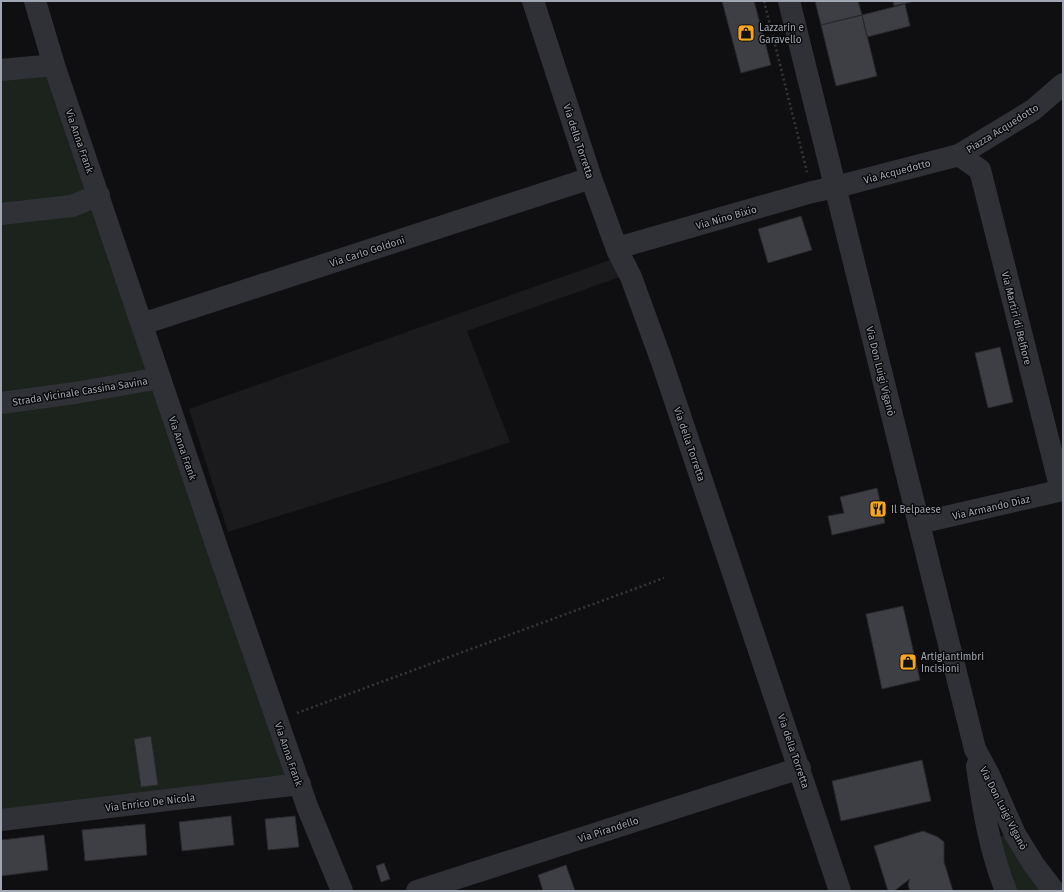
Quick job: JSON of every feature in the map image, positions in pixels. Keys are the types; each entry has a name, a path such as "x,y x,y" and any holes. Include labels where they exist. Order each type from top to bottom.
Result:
{"street":[{"name":"Via Anna Frank","path":"35,1 54,65 219,552 300,784 342,891"},
{"name":"Via della Torretta","path":"533,1 591,178 617,248 631,277 662,362 800,768 840,891"},
{"name":"Via Don Luigi Viganò","path":"789,1 973,741 978,756 989,775 1016,834 1034,864 1054,891"},
{"path":"1,70 54,65"},
{"name":"Piazza Acquedotto","path":"958,155 1033,110 1063,84"},
{"name":"Via Acquedotto","path":"836,187 958,155"},
{"name":"Via Martiri di Belfiore","path":"958,155 980,170 1062,490"},
{"name":"Via Carlo Goldoni","path":"142,324 591,178"},
{"name":"Via Nino Bixio","path":"617,248 812,192 836,187"},
{"path":"1,214 72,206 99,195"},
{"name":"Strada Vicinale Cassina Savina","path":"1,403 75,393 160,378"},
{"name":"Via Armando Diaz","path":"919,523 1062,490"},
{"name":"Via Don Luigi Viganò","path":"973,741 987,828 996,863 1006,891"},
{"name":"Via Pirandello","path":"417,891 800,768"},
{"name":"Via Enrico De Nicola","path":"1,820 300,784"}],"path":[{"path":"278,720 664,578"}],"shaded area":[{"path":"50,73 287,771 280,781 1,814 1,79"},
{"path":"610,260 620,277 467,331 510,442 228,532 189,409"},
{"path":"1006,835 1043,891 1014,891 998,838"}],"building":[{"name":"Lazzarin e Garavello","path":"722,1 754,1 771,65 741,73"},
{"path":"815,1 858,1 862,15 821,25"},
{"path":"893,1 915,1 894,6"},
{"path":"905,4 910,26 867,37 862,15"},
{"path":"862,15 877,76 836,86 821,25"},
{"path":"801,216 812,250 768,263 758,229"},
{"path":"1000,347 1013,402 988,408 975,353"},
{"path":"877,488 885,523 832,535 828,516 844,513 840,497"},
{"path":"903,606 920,680 882,689 866,614"},
{"path":"151,736 158,785 141,787 134,739"},
{"path":"922,760 931,801 841,821 832,781"},
{"path":"231,816 234,845 182,851 179,822"},
{"path":"295,816 299,847 268,850 265,819"},
{"path":"145,824 147,855 85,861 82,830"},
{"path":"923,831 938,837 944,842 944,862 953,891 910,891 908,884 910,879 894,891 888,891 874,846"},
{"path":"44,835 48,870 1,876 1,840"},
{"path":"384,863 390,879 381,882 376,866"},
{"path":"566,865 575,891 543,891 538,875"}],"place":[{"name":"Lazzarin e Garavello","path":"746,33"},
{"name":"Il Belpaese","path":"878,509"},
{"name":"Artigiantimbri Incisioni","path":"908,662"}]}
